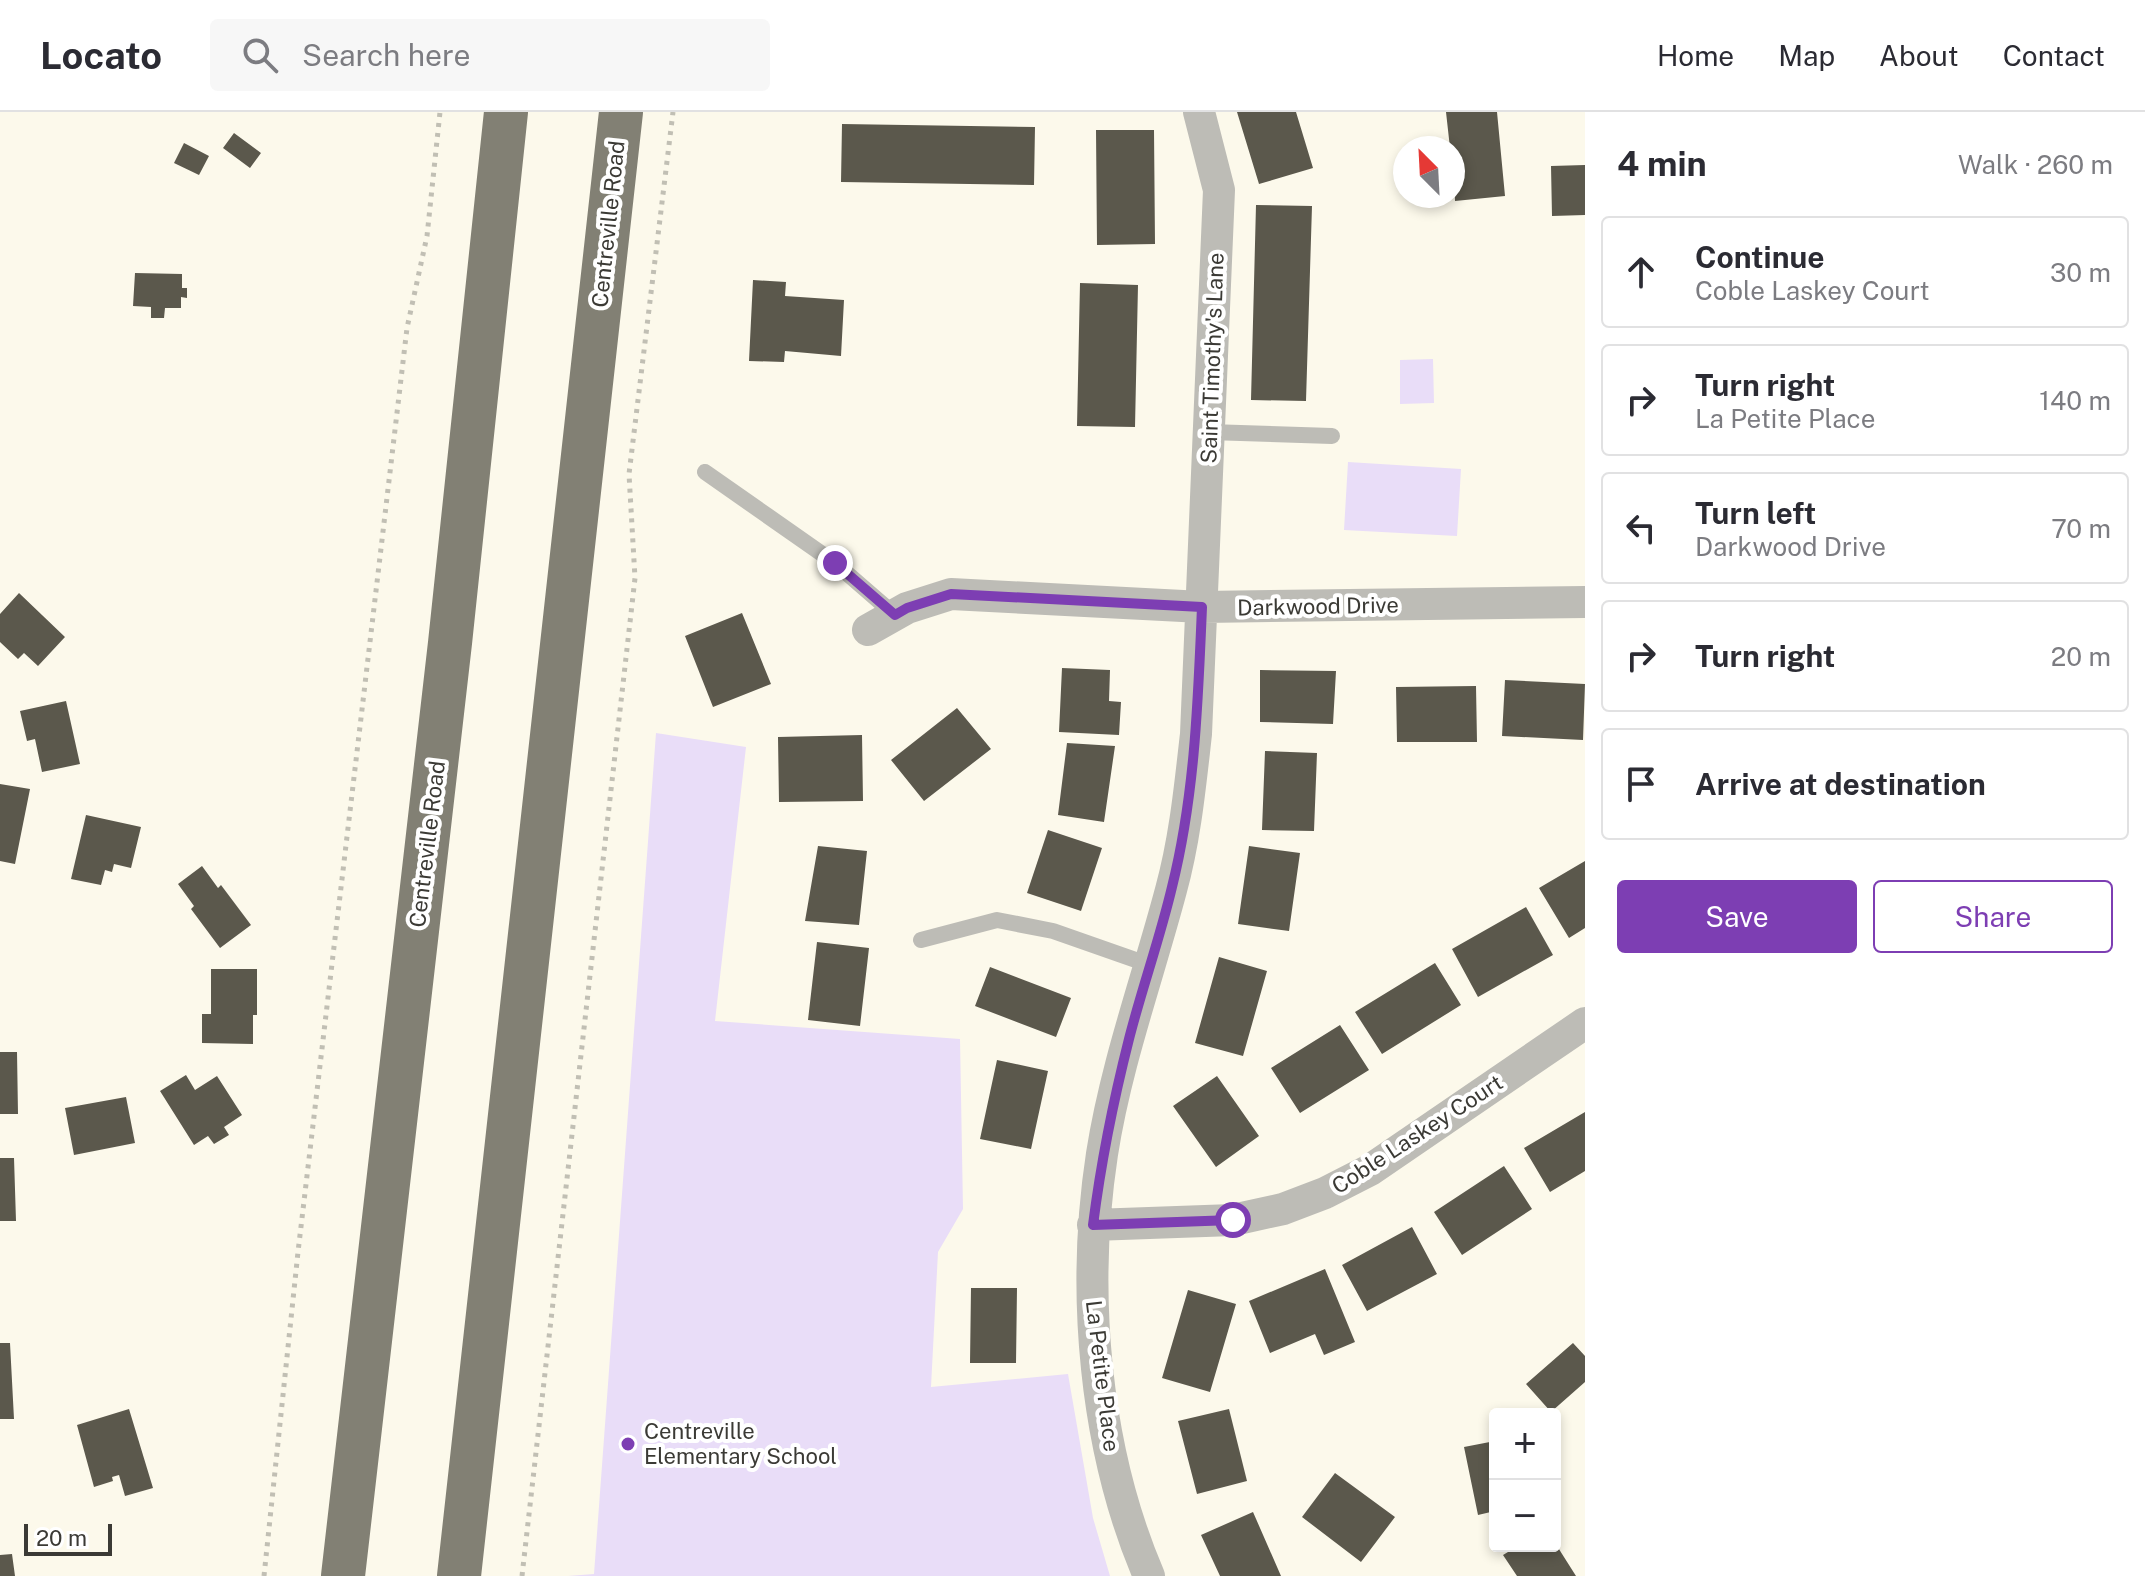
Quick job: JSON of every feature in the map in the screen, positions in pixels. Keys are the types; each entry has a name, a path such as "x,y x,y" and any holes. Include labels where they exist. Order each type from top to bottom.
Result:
{"highway":[{"name":"Centreville Road","path":"343,1576 448,659 506,112"},
{"name":"Centreville Road","path":"459,1576 621,112"}],"street":[{"name":"Saint Timothy's Lane","path":"1199,112 1219,190 1202,607"},
{"name":"Darkwood Drive","path":"881,622 907,608 951,594 1202,607 1585,602"},
{"name":"La Petite Place","path":"1149,1576 1121,1492 1105,1421 1094,1343 1093,1225 1102,1151 1129,1038 1172,887 1187,816 1196,734 1202,607"},
{"name":"Coble Laskey Court","path":"1093,1225 1233,1220 1283,1209 1325,1193 1370,1170 1585,1023"}],"lane":[{"path":"1209,432 1332,436"},
{"path":"705,472 835,563 881,622"},
{"path":"921,940 997,920 1053,931 1150,965"}],"path":[{"path":"264,1576 298,1252 407,328 427,236 440,112"},
{"path":"522,1576 635,578 629,474 673,112"}],"shaded area":[{"path":"1433,359 1434,403 1400,404 1400,360"},
{"path":"1348,462 1461,469 1457,536 1344,530"},
{"path":"656,733 746,747 715,1021 960,1039 963,1209 938,1252 931,1387 1068,1374 1093,1518 1110,1576 568,1576 594,1574"}],"building":[{"path":"1237,112 1296,112 1313,168 1259,184"},
{"path":"1446,112 1497,112 1505,196 1465,200 1465,136 1449,136"},
{"path":"842,124 1035,127 1034,185 841,182"},
{"path":"1096,130 1154,130 1155,244 1097,245"},
{"path":"234,133 261,153 250,168 223,148"},
{"path":"184,143 209,156 199,175 174,163"},
{"path":"1585,165 1585,215 1552,216 1551,166"},
{"path":"1256,205 1312,206 1306,401 1251,400"},
{"path":"135,273 182,274 182,288 187,288 187,298 181,297 181,308 165,308 164,318 151,318 151,307 133,306"},
{"path":"753,280 786,282 785,296 844,300 841,356 785,351 784,362 749,361"},
{"path":"1080,283 1138,285 1135,427 1077,426"},
{"path":"19,593 65,637 38,666 24,653 18,659 0,642 0,614"},
{"path":"742,613 771,684 713,707 685,636"},
{"path":"1062,668 1110,670 1109,701 1121,702 1119,735 1059,732"},
{"path":"1260,670 1336,671 1333,724 1260,722"},
{"path":"1505,680 1585,684 1583,740 1502,736"},
{"path":"1476,686 1477,742 1397,742 1396,687"},
{"path":"66,701 80,764 42,772 35,739 27,741 20,711"},
{"path":"957,708 991,749 924,801 891,760"},
{"path":"862,735 863,801 779,802 778,737"},
{"path":"1067,743 1115,746 1104,822 1058,815"},
{"path":"1265,751 1317,753 1314,831 1262,830"},
{"path":"0,784 30,789 15,864 0,861"},
{"path":"86,815 141,827 131,868 114,864 112,872 105,870 101,885 71,879"},
{"path":"1048,830 1102,848 1081,911 1027,893"},
{"path":"818,846 867,851 859,925 805,921"},
{"path":"1249,846 1300,853 1289,931 1238,924"},
{"path":"1585,861 1585,928 1569,938 1539,888"},
{"path":"202,866 218,888 221,885 251,925 220,948 191,909 194,906 178,884"},
{"path":"1526,907 1553,955 1478,997 1452,949"},
{"path":"817,942 869,948 860,1026 808,1020"},
{"path":"1219,957 1267,971 1243,1056 1195,1043"},
{"path":"1435,963 1461,1005 1382,1054 1355,1012"},
{"path":"990,967 1071,998 1056,1037 975,1006"},
{"path":"211,969 257,969 257,1015 253,1015 253,1044 202,1043 202,1014 211,1014"},
{"path":"1340,1025 1369,1070 1300,1113 1271,1068"},
{"path":"0,1052 17,1052 18,1114 0,1114"},
{"path":"997,1060 1048,1071 1031,1149 980,1139"},
{"path":"186,1075 195,1090 217,1076 242,1115 224,1127 229,1135 214,1144 208,1136 194,1145 160,1091"},
{"path":"1217,1076 1259,1136 1216,1167 1173,1106"},
{"path":"126,1097 135,1143 74,1155 65,1108"},
{"path":"1585,1112 1585,1171 1550,1192 1524,1148"},
{"path":"0,1158 14,1158 16,1221 0,1221"},
{"path":"1504,1166 1532,1209 1462,1255 1434,1212"},
{"path":"1412,1227 1437,1274 1367,1311 1342,1265"},
{"path":"1325,1269 1355,1342 1324,1355 1315,1334 1270,1353 1249,1301"},
{"path":"971,1288 1017,1288 1016,1363 970,1363"},
{"path":"1188,1290 1236,1304 1210,1392 1162,1378"},
{"path":"0,1343 10,1343 14,1419 0,1419"},
{"path":"1573,1343 1585,1356 1585,1382 1556,1408 1547,1408 1526,1384"},
{"path":"129,1409 153,1488 125,1496 119,1475 112,1477 113,1481 94,1487 77,1425"},
{"path":"1229,1409 1247,1481 1197,1494 1178,1421"},
{"path":"1489,1442 1489,1512 1478,1515 1464,1447"},
{"path":"1335,1473 1395,1517 1361,1562 1302,1517"},
{"path":"1253,1512 1281,1576 1220,1576 1201,1535"},
{"path":"1508,1552 1561,1552 1576,1576 1517,1576 1503,1555"},
{"path":"12,1554 15,1576 0,1576 0,1555"}],"place":[{"name":"Centreville Elementary School","path":"628,1444"}],"route":[{"path":"835,563 895,615 951,594 1202,607 1196,734 1187,816 1172,887 1129,1038 1102,1151 1093,1225 1233,1220"}]}
